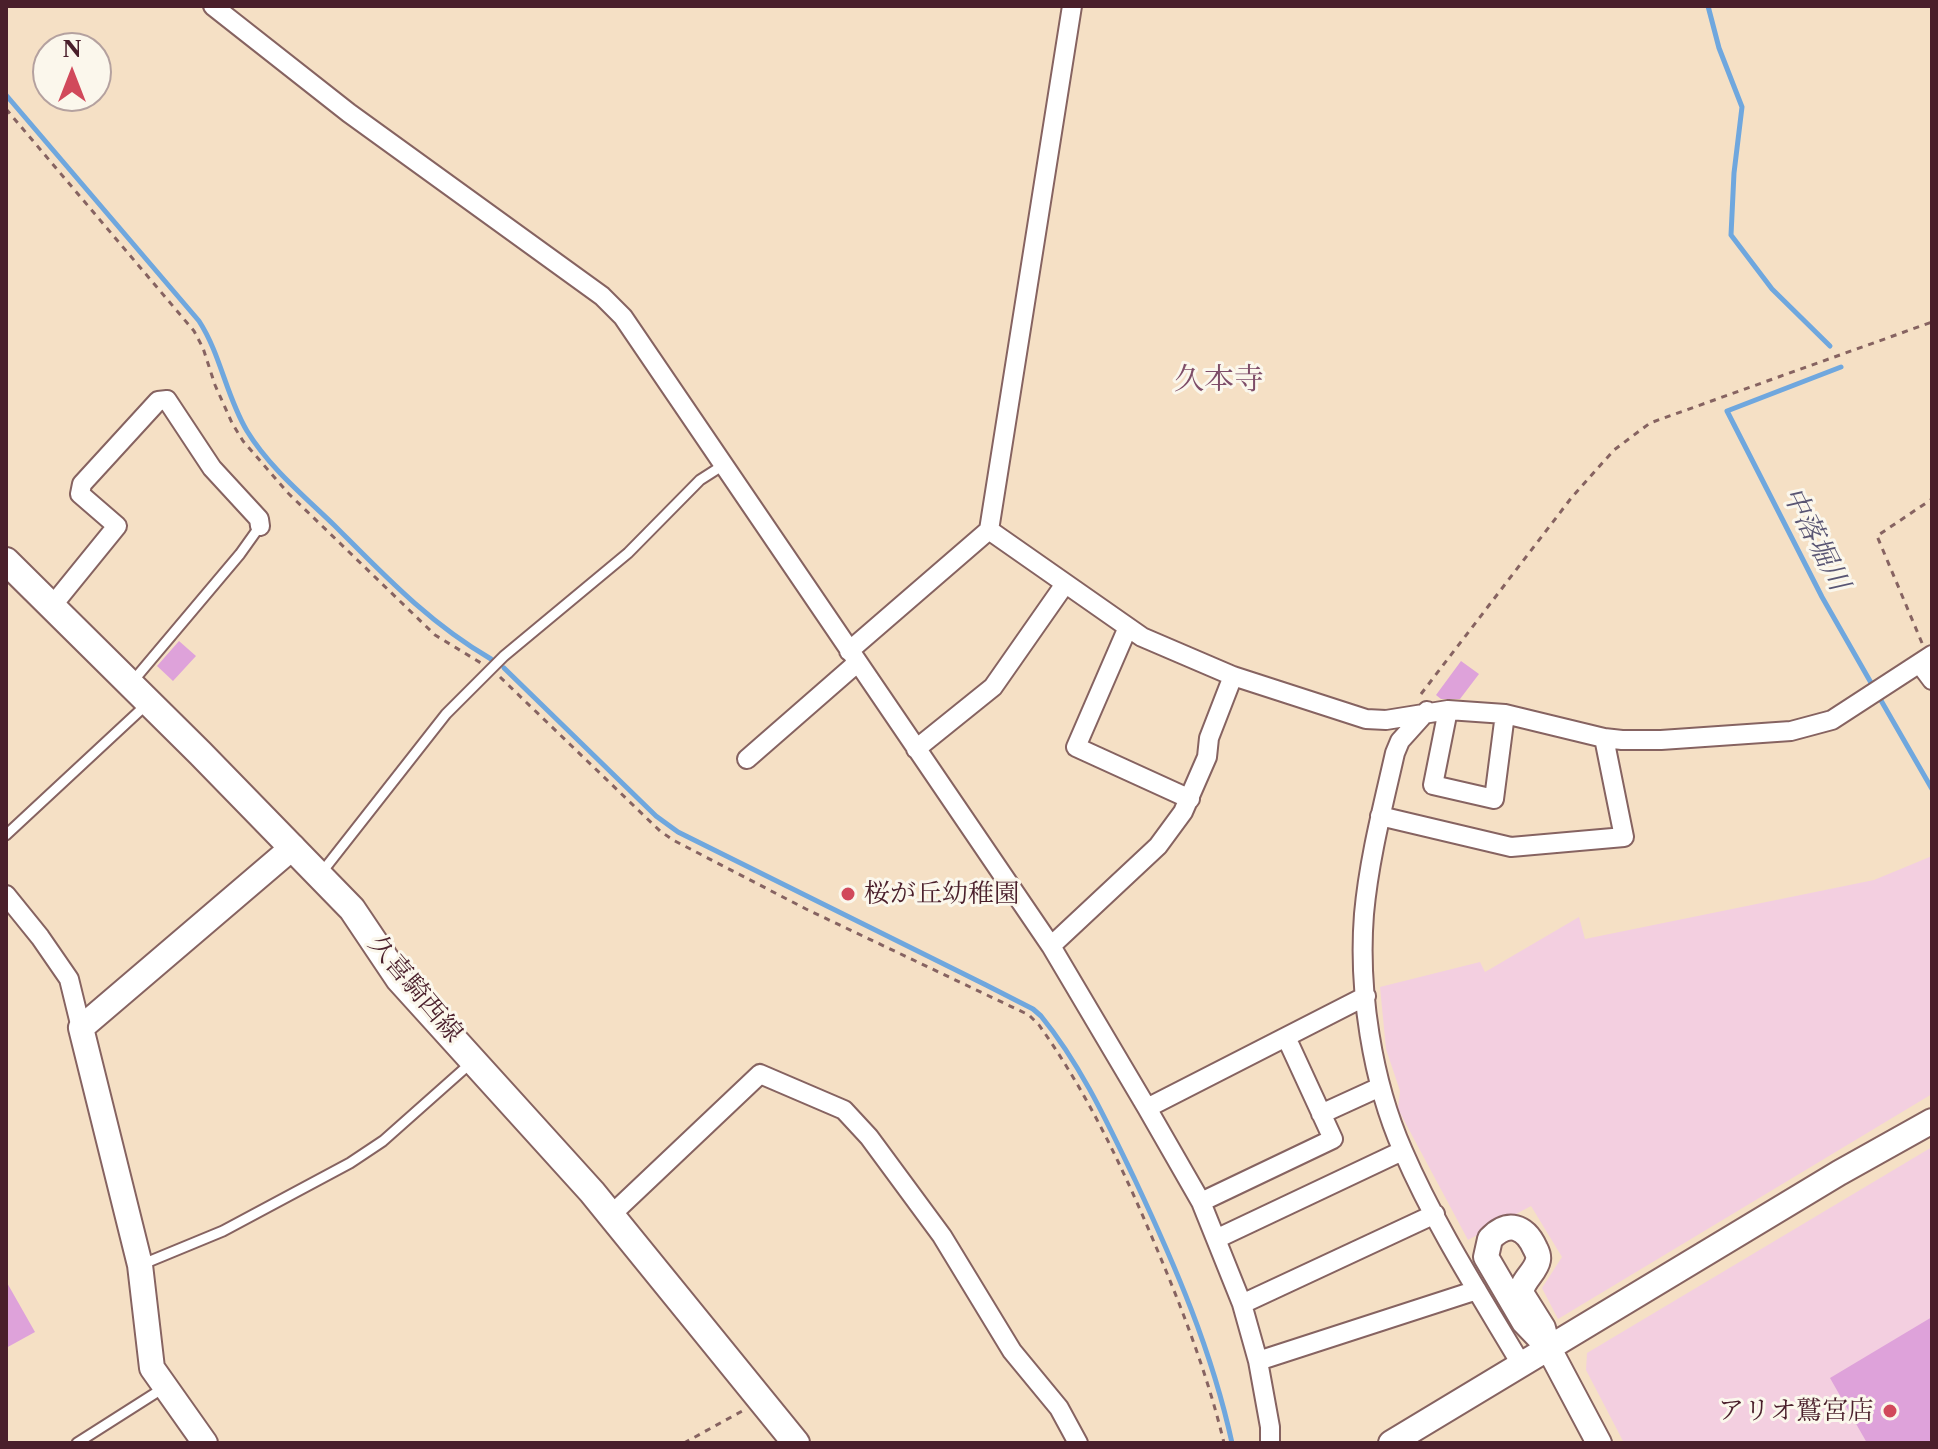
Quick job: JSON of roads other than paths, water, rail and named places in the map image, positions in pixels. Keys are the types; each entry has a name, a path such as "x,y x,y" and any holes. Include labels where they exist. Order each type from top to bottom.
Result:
{"main road":[{"name":"久喜騎西線","path":"6,561 352,909 399,979 475,1060 611,1215 796,1443"}],"street":[{"path":"213,6 349,113 602,296 623,317 1051,946 1147,1108 1201,1202 1242,1304 1258,1361 1270,1443"},
{"path":"747,759 989,530 1072,6"},
{"path":"52,606 117,526 80,494 82,484 158,401 167,400 212,468 259,519 260,526"},
{"path":"989,530 1142,637 1233,676 1366,719 1386,720 1448,710 1505,714 1604,738 1661,740 1809,727 1832,720 1927,659 1932,680"},
{"path":"916,749 993,687 1065,584"},
{"path":"1128,627 1076,747 1190,799"},
{"path":"1051,946 1158,846 1183,812 1207,757 1209,738 1233,676"},
{"path":"1448,710 1433,785 1494,799 1505,714"},
{"path":"1427,711 1400,741 1380,816 1364,915 1370,1044 1380,1087 1402,1151 1521,1364"},
{"path":"1380,816 1511,847 1624,837 1604,738"},
{"path":"81,1028 293,847"},
{"path":"6,895 69,979 140,1265 152,1368 205,1443"},
{"path":"1147,1108 1366,996"},
{"path":"1201,1202 1333,1139 1286,1037"},
{"path":"611,1215 760,1074 844,1110 869,1137 942,1236 1012,1351 1059,1408 1078,1443"},
{"path":"1321,1114 1380,1087"},
{"path":"1391,1443 1839,1173 1932,1121"},
{"path":"1216,1239 1402,1151"},
{"path":"1242,1304 1435,1214"},
{"path":"1258,1361 1477,1290"},
{"path":"1548,1347 1599,1443"}],"lane":[{"path":"319,875 446,714 491,670 628,553 700,480 725,464"},
{"path":"6,835 139,693 260,526"},
{"path":"140,1265 223,1231 350,1163 383,1141 475,1060"},
{"path":"77,1443 165,1387"}],"waterway":[{"name":"中落堀川","path":"1708,6 1719,48 1742,107 1731,235 1772,289 1830,346"},
{"path":"6,95 199,321 240,418 266,457 408,597 447,630 491,659"},
{"name":"中落堀川","path":"1841,367 1727,411 1822,597 1874,688"},
{"path":"504,668 656,816 678,832 986,985 1041,1016 1069,1054 1093,1095 1164,1244 1203,1342 1232,1443"},
{"name":"中落堀川","path":"1879,697 1932,789"}],"place":[{"name":"桜が丘幼稚園","path":"848,894"},
{"name":"アリオ鷲宮店","path":"1890,1411"}],"district":[{"name":"久本寺","path":"1219,380"}]}
